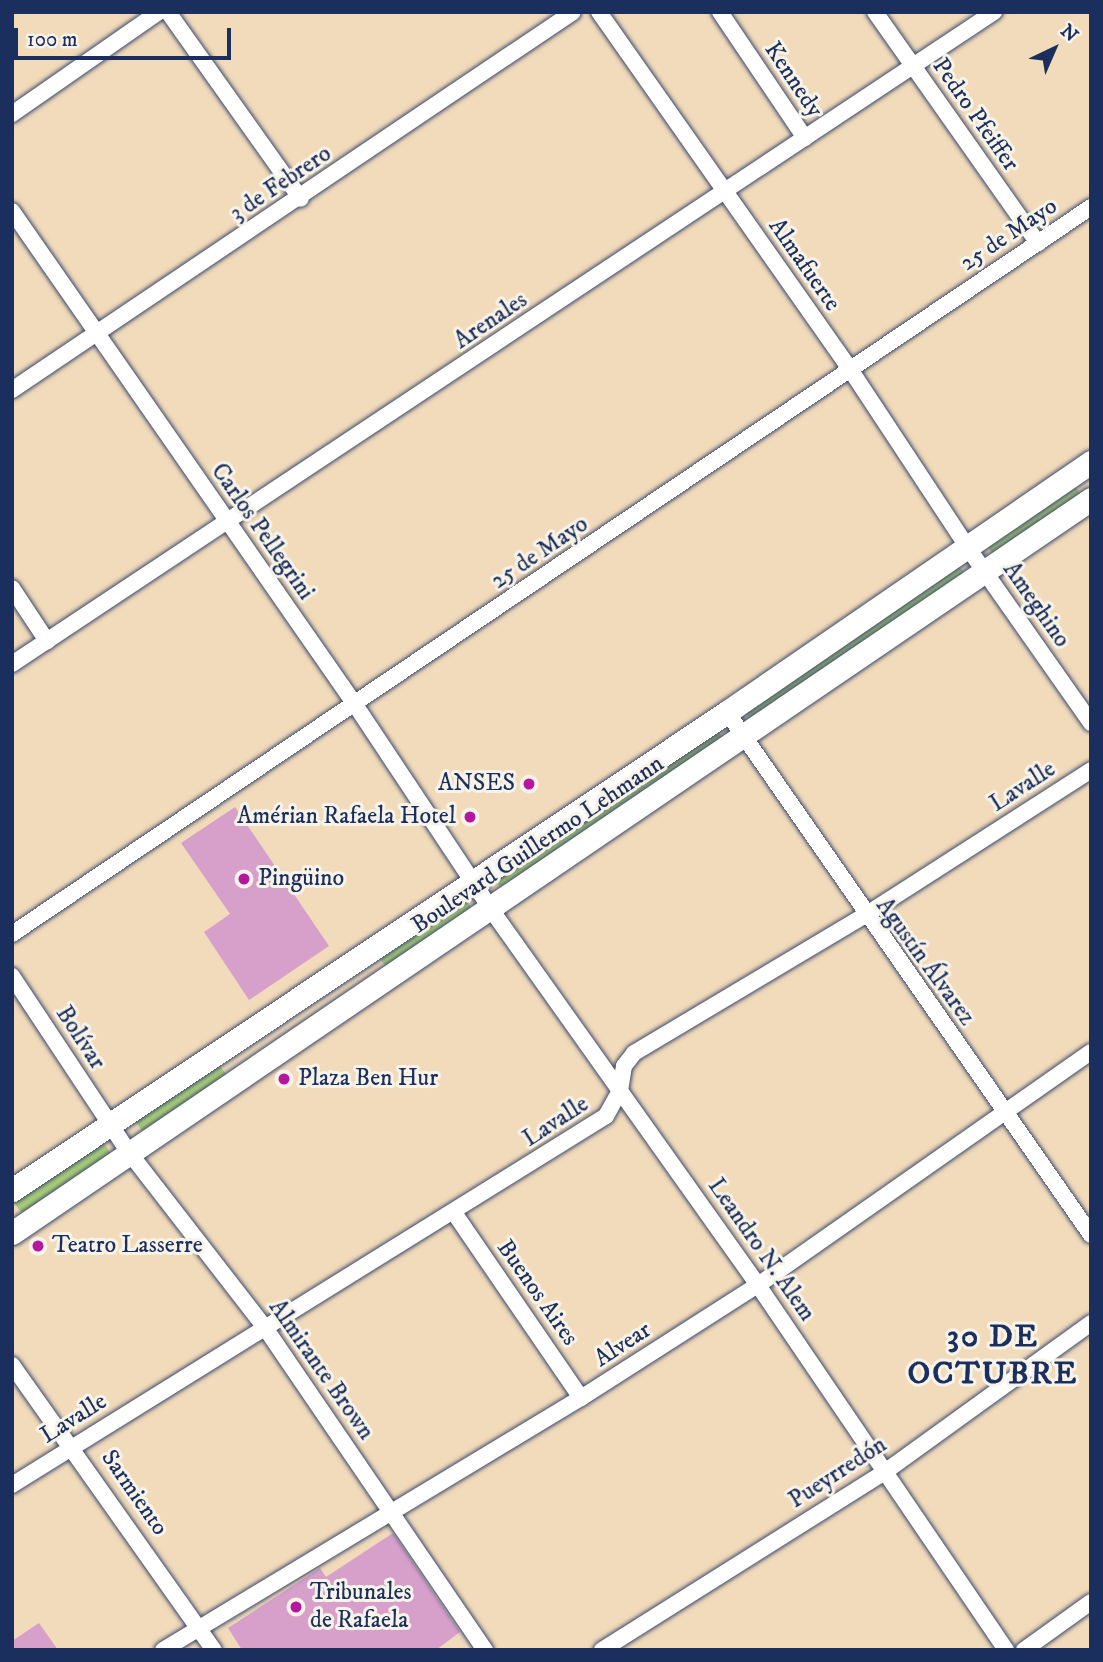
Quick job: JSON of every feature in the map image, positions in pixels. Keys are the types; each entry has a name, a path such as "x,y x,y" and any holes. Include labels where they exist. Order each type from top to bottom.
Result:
{"main road":[{"name":"Boulevard Guillermo Lehmann","path":"12,1190 1089,467"},
{"name":"Boulevard Guillermo Lehmann","path":"12,1233 128,1151 742,739 1091,499"},
{"path":"363,955 381,982"},
{"path":"224,1046 243,1076"}],"street":[{"path":"12,114 159,12"},
{"path":"168,12 301,199"},
{"name":"3 de Febrero","path":"12,390 301,199 573,12"},
{"name":"Almafuerte","path":"599,12 850,369 968,548"},
{"name":"Kennedy","path":"720,12 804,138"},
{"name":"Pedro Pfeiffer","path":"875,12 1038,243"},
{"name":"Arenales","path":"12,664 229,524 994,12"},
{"name":"25 de Mayo","path":"12,934 356,706 1091,207"},
{"name":"Carlos Pellegrini","path":"12,211 356,706 471,881"},
{"name":"Ameghino","path":"968,548 1091,723"},
{"path":"12,588 47,641"},
{"name":"Agustín Álvarez","path":"727,712 742,739 864,916 1091,1236"},
{"name":"Lavalle","path":"12,1485 454,1214 607,1116 620,1091 624,1066 634,1054 864,916 1091,770"},
{"name":"Leandro N. Alem","path":"471,881 758,1285 1006,1650"},
{"name":"Bolívar","path":"12,976 110,1124"},
{"name":"Alvear","path":"163,1650 581,1398 758,1285 1091,1052"},
{"name":"Almirante Brown","path":"110,1124 266,1329 485,1650"},
{"name":"Buenos Aires","path":"454,1214 581,1398"},
{"name":"Pueyrredón","path":"602,1650 886,1472 1091,1323"},
{"name":"Sarmiento","path":"12,1365 74,1446 214,1650"},
{"path":"1024,1650 1091,1602"}],"green space":[{"path":"1072,481 1082,497 992,553 982,537"},
{"path":"957,563 968,579 756,727 745,712"},
{"path":"715,727 726,743 506,896 495,881"},
{"path":"464,897 474,912 388,970 378,955"},
{"path":"217,1062 228,1077 146,1137 135,1121"},
{"path":"101,1140 112,1155 26,1218 14,1203"}],"building":[{"name":"Pingüino","path":"235,807 329,946 249,1000 204,932 230,914 181,843"},
{"path":"393,1533 460,1632 436,1650 242,1650 228,1628 320,1568 326,1577"},
{"path":"39,1623 58,1650 12,1650 12,1641"}],"place":[{"name":"ANSES","path":"529,784"},
{"name":"Amérian Rafaela Hotel","path":"470,817"},
{"name":"Pingüino","path":"244,879"},
{"name":"Plaza Ben Hur","path":"284,1079"},
{"name":"Teatro Lasserre","path":"38,1246"},
{"name":"Tribunales de Rafaela","path":"296,1607"}],"district":[{"name":"30 DE OCTUBRE","path":"993,1356"}]}
